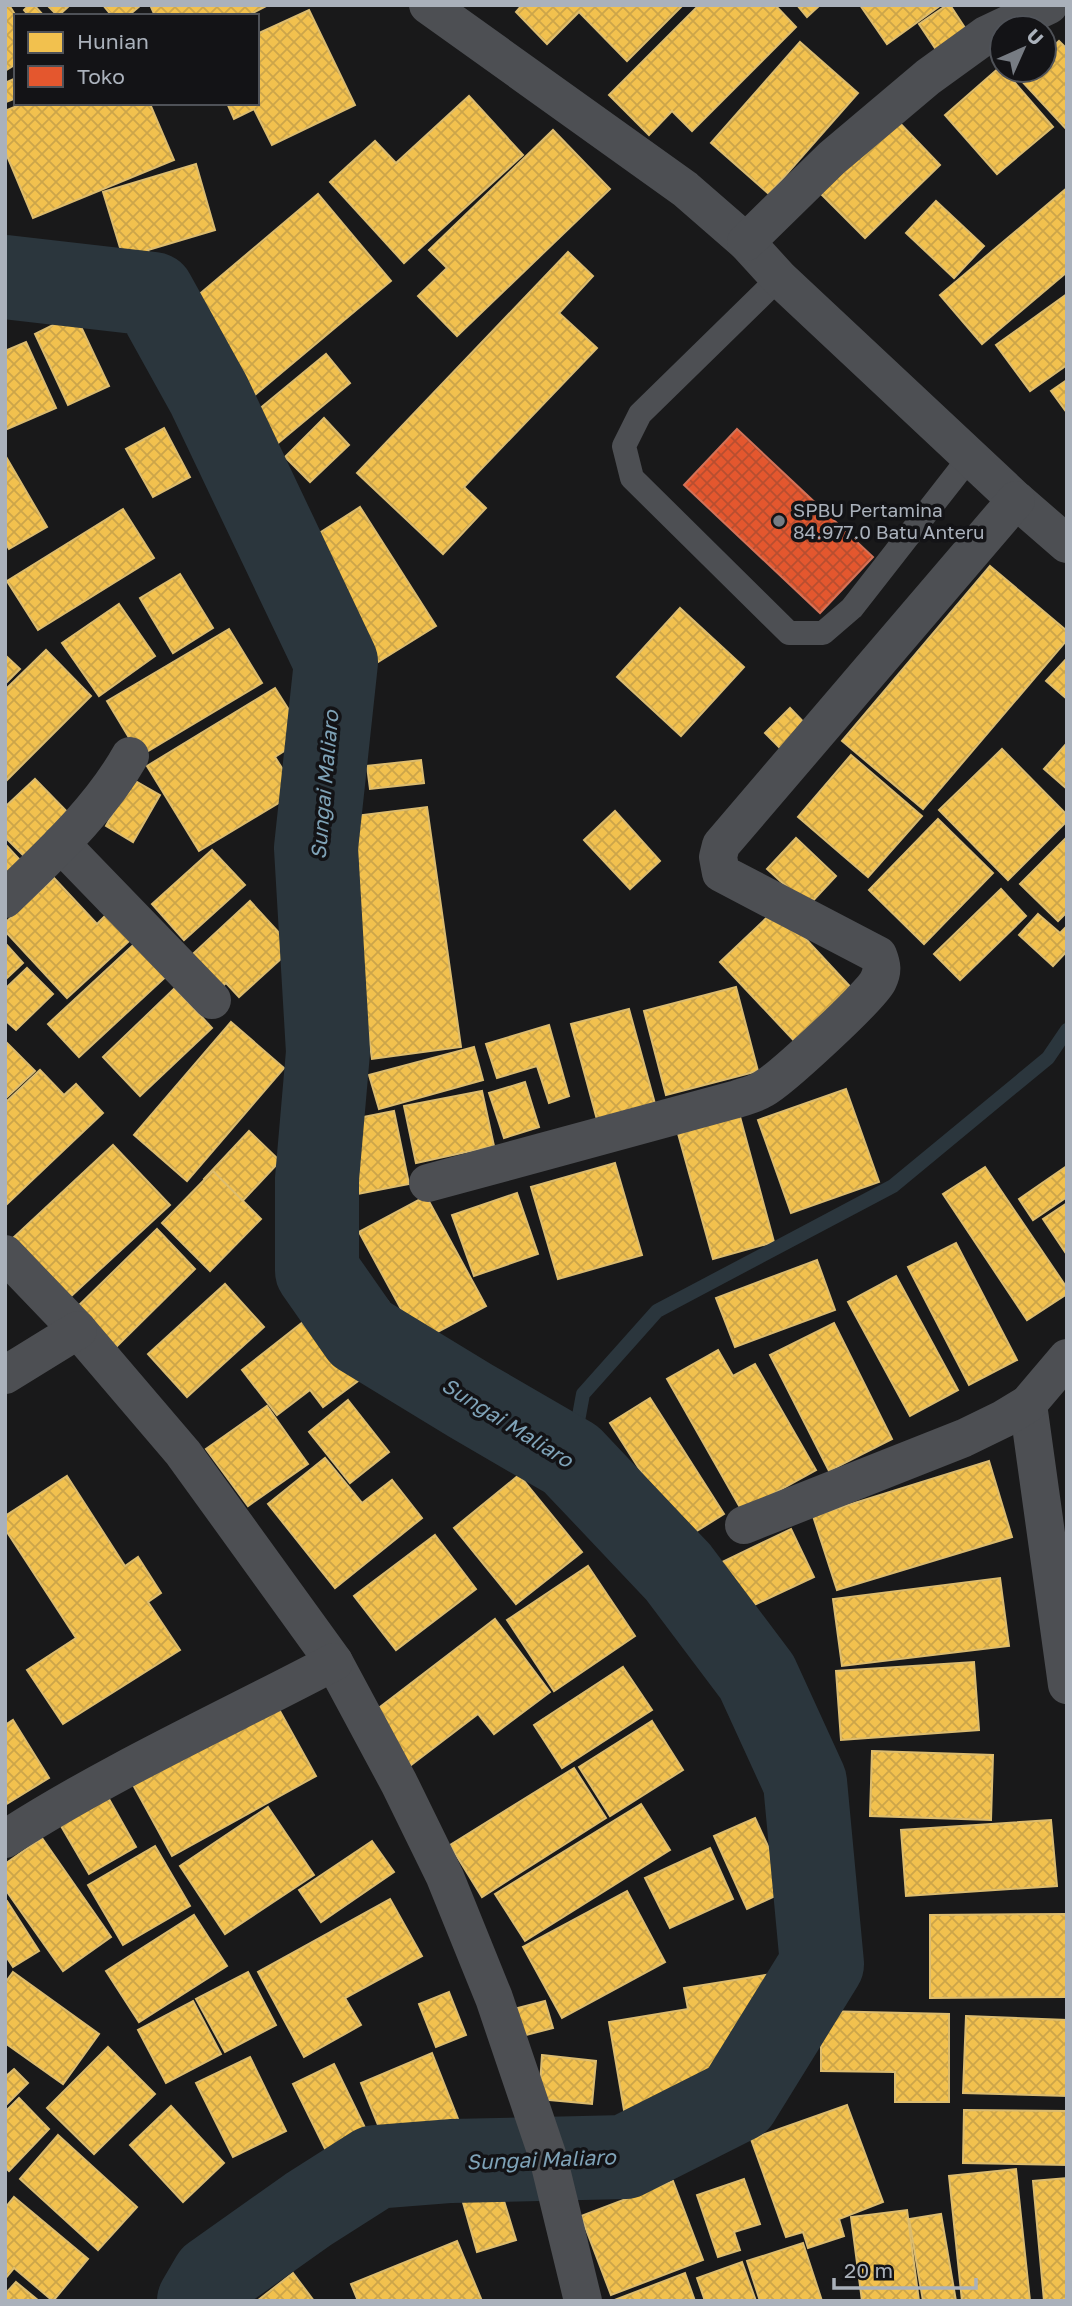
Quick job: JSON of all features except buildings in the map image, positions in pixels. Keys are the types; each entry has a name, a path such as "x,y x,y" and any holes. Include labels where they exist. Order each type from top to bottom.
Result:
{"street":[{"path":"428,5 685,189 746,242 779,278 1016,500 1067,544"},
{"path":"746,242 832,158 928,77 986,35 1049,5"},
{"path":"428,1182 737,1099 763,1089 781,1077 878,982 883,967 878,955 722,873 718,857 721,845 1016,500"},
{"path":"5,899 61,844 117,779 130,756"},
{"path":"61,844 212,1000"},
{"path":"5,1254 78,1330 183,1453 334,1662 399,1783 445,1877 495,1998 548,2157 583,2301"},
{"path":"5,1374 78,1330"},
{"path":"744,1525 964,1438 1028,1404 1067,1358"},
{"path":"1028,1404 1067,1685"},
{"path":"5,1839 130,1767 334,1662"}],"lane":[{"path":"779,278 640,414 624,446 632,478 789,633 823,633 852,608 970,457"}],"waterway":[{"name":"Sungai Maliaro","path":"5,277 153,294 209,395 336,662 316,848 328,1052 317,1179 317,1271 361,1334 571,1459 678,1572 757,1677 805,1782 822,1964 738,2100 625,2157 451,2161 375,2167 309,2209 213,2277 199,2301"},
{"path":"571,1459 583,1394 657,1311 893,1186 1048,1058 1067,1030"}],"place":[{"name":"SPBU Pertamina 84.977.0 Batu Anteru","path":"779,521"}]}
